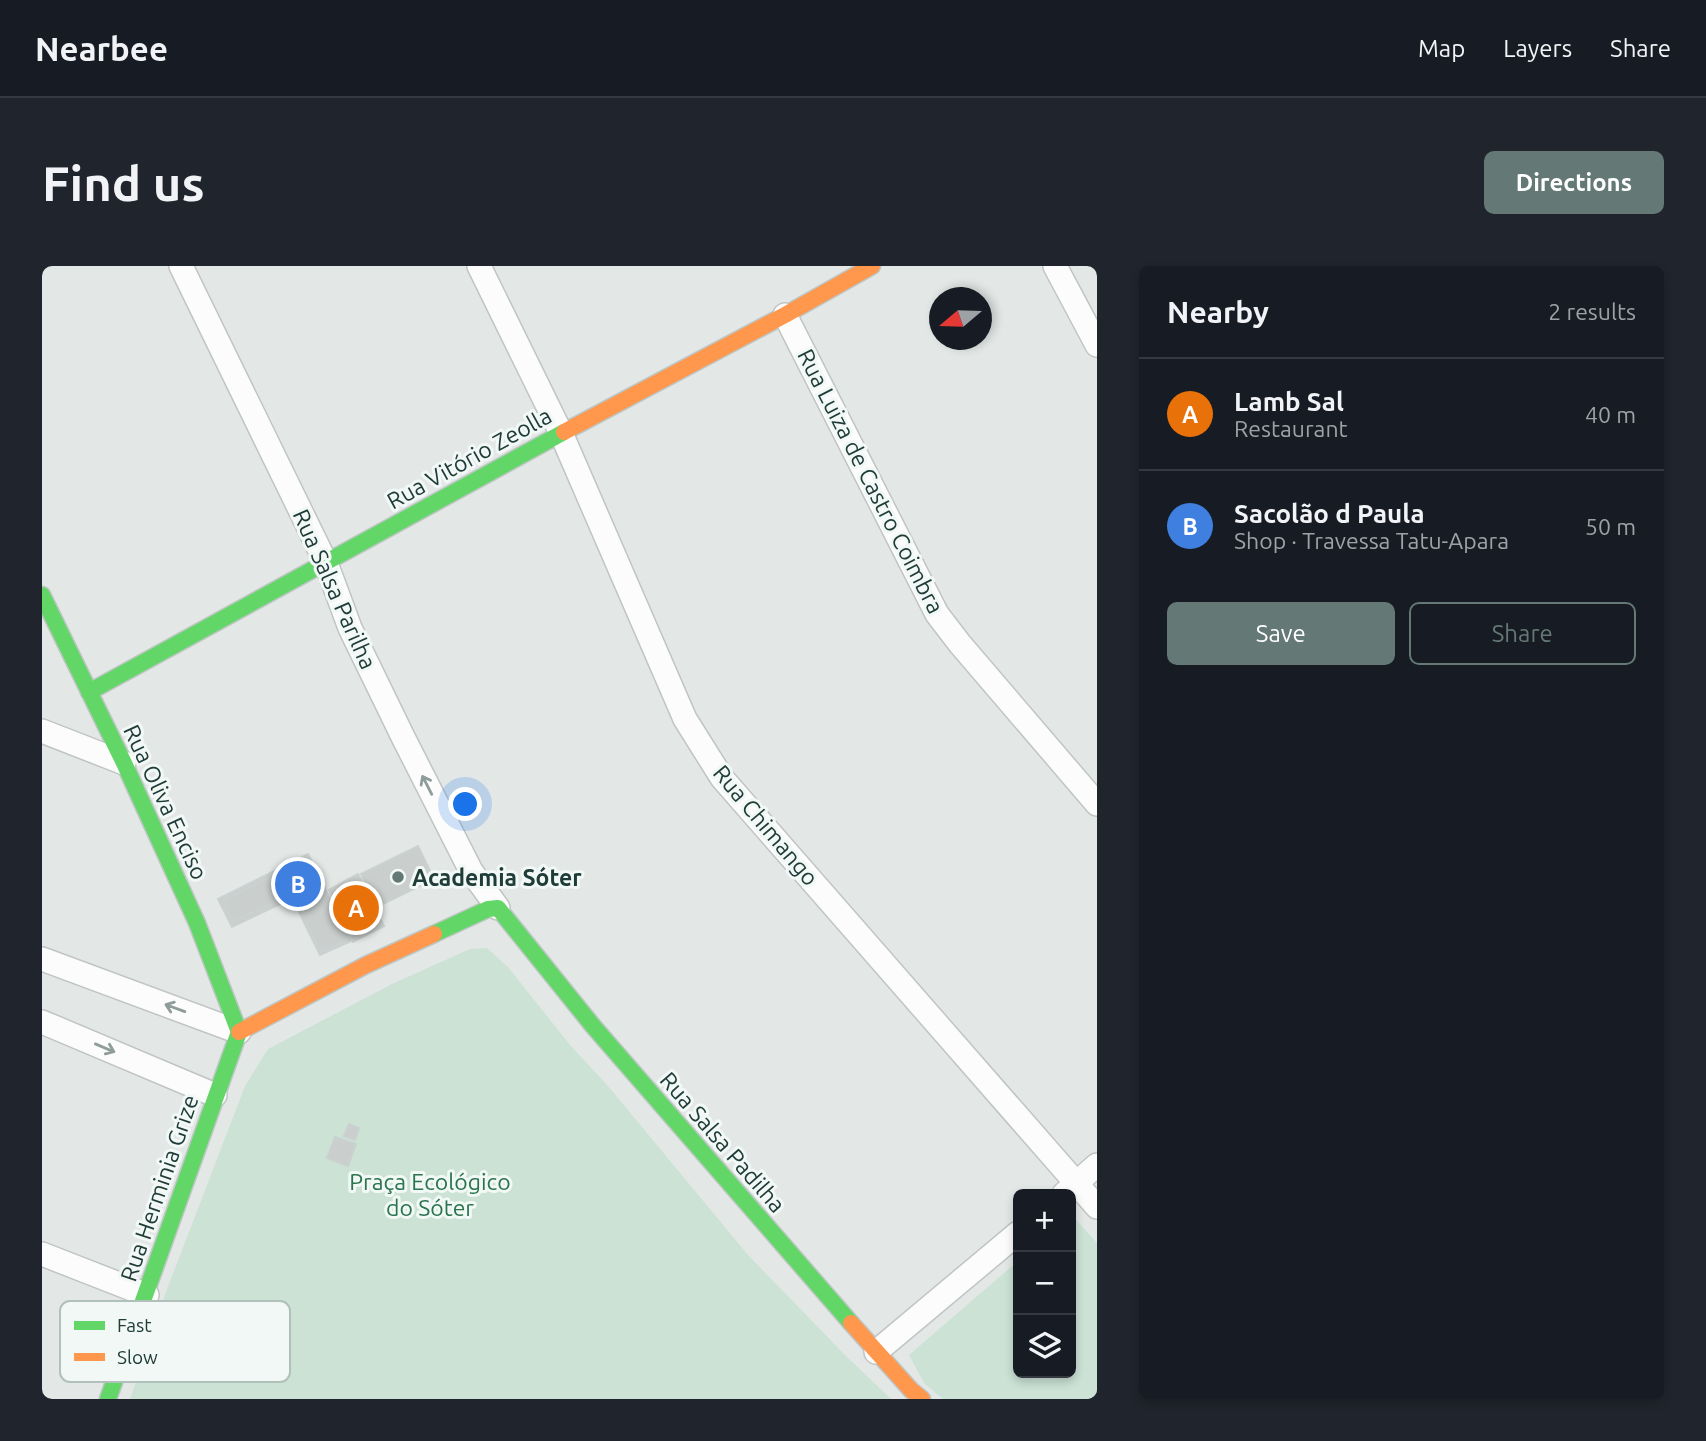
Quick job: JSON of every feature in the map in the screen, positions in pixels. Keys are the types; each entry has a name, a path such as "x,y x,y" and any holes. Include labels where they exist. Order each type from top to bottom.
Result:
{"main road":[{"name":"Rua Vitório Zeolla","path":"89,692 872,266"},
{"name":"Rua Oliva Enciso","path":"42,595 124,763 197,923 239,1032"},
{"path":"239,1032 366,965 488,909 498,908"},
{"name":"Rua Salsa Padilha","path":"498,908 601,1035 876,1352 922,1399"},
{"name":"Rua Herminia Grize","path":"145,1301 239,1032"},
{"name":"Rua Herminia Grize","path":"108,1399 114,1382"}],"street":[{"name":"Rua Salsa Parilha","path":"181,266 326,563 350,628 403,737 471,871 498,908"},
{"name":"Rua Chimango","path":"480,266 561,433 685,719 722,778 1071,1189"},
{"path":"1055,266 1097,345"},
{"name":"Rua Luiza de Castro Coimbra","path":"785,315 937,614 1097,804"},
{"path":"42,731 124,763"},
{"path":"42,959 239,1032"},
{"path":"42,1022 215,1095"},
{"path":"1071,1189 1097,1165"},
{"name":"Rua Chimango","path":"1076,1192 1097,1207"},
{"path":"876,1352 1013,1237"},
{"path":"42,1254 147,1295"}],"green space":[{"name":"Praça Ecológico do Sóter","path":"487,948 508,967 570,1045 608,1086 748,1255 891,1399 130,1399 136,1382 290,1382 290,1301 163,1301 245,1086 268,1049 392,984 470,949"},
{"path":"1076,1219 1097,1243 1097,1399 943,1399 924,1383 909,1355 1013,1265 1013,1378 1076,1378"}],"building":[{"name":"Academia Sóter","path":"418,846 434,879 377,907 361,874"},
{"path":"308,854 351,941 320,955 298,910 282,903 232,927 218,899"},
{"path":"307,856 325,894 300,907 282,900 271,875"},
{"path":"358,874 384,926 353,942 329,890"},
{"path":"270,878 281,899 233,922 223,900"},
{"path":"326,896 347,940 321,952 300,910"},
{"path":"349,1124 359,1128 355,1140 344,1136"},
{"path":"335,1137 356,1144 348,1166 327,1158"}],"traffic: fast":[{"path":"89,692 564,432"},
{"path":"42,595 124,763 197,923 239,1032"},
{"path":"434,934 488,909 498,908 593,1026 851,1323"},
{"path":"143,1301 239,1032"},
{"path":"108,1399 114,1382"}],"traffic: slow":[{"path":"564,432 872,266"},
{"path":"239,1032 366,965 434,934"},
{"path":"851,1323 922,1399"}],"place":[{"name":"Academia Sóter","path":"398,877"},
{"name":"Sacolão d Paula","path":"298,884"},
{"name":"Lamb Sal","path":"356,908"}]}
